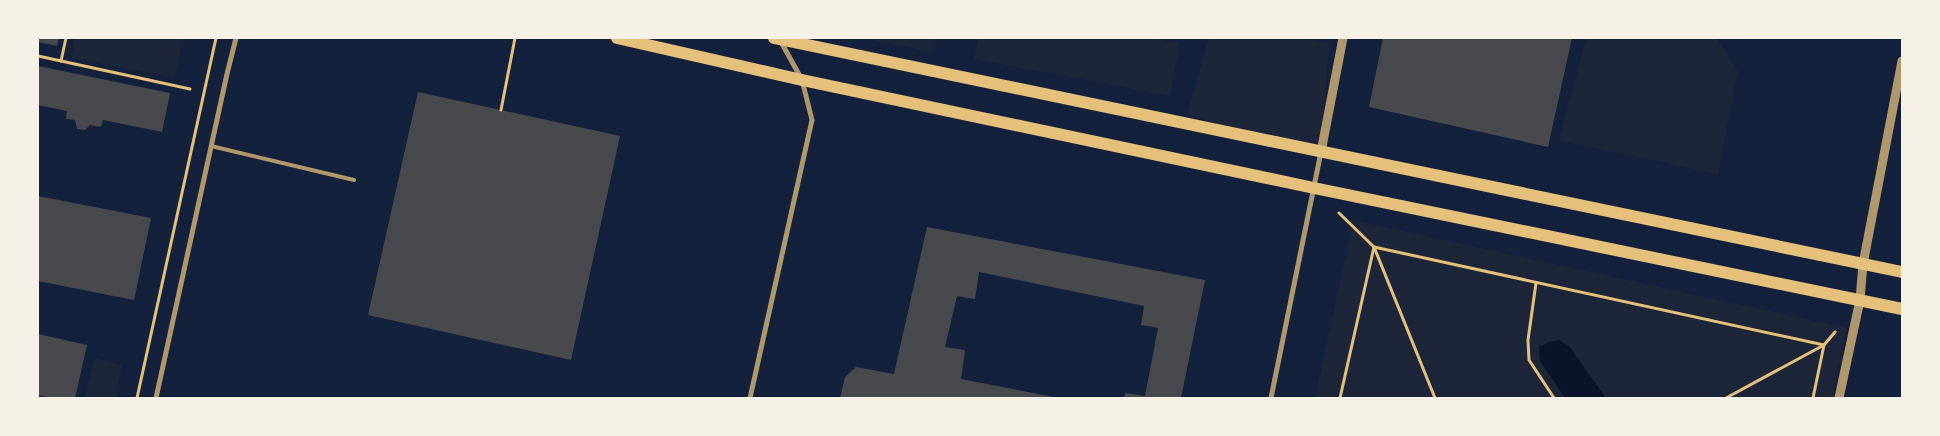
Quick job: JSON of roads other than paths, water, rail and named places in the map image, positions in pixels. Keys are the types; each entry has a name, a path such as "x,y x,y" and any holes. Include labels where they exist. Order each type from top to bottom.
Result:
{"main road":[{"path":"617,38 802,80 1314,188 1902,309"},
{"path":"777,38 1902,272"}],"street":[{"path":"156,398 236,38"},
{"path":"750,398 812,120 802,80 777,38"},
{"path":"1271,398 1343,38"},
{"path":"1839,398 1860,300 1863,264 1902,61"}],"lane":[{"path":"211,146 354,180"}]}
